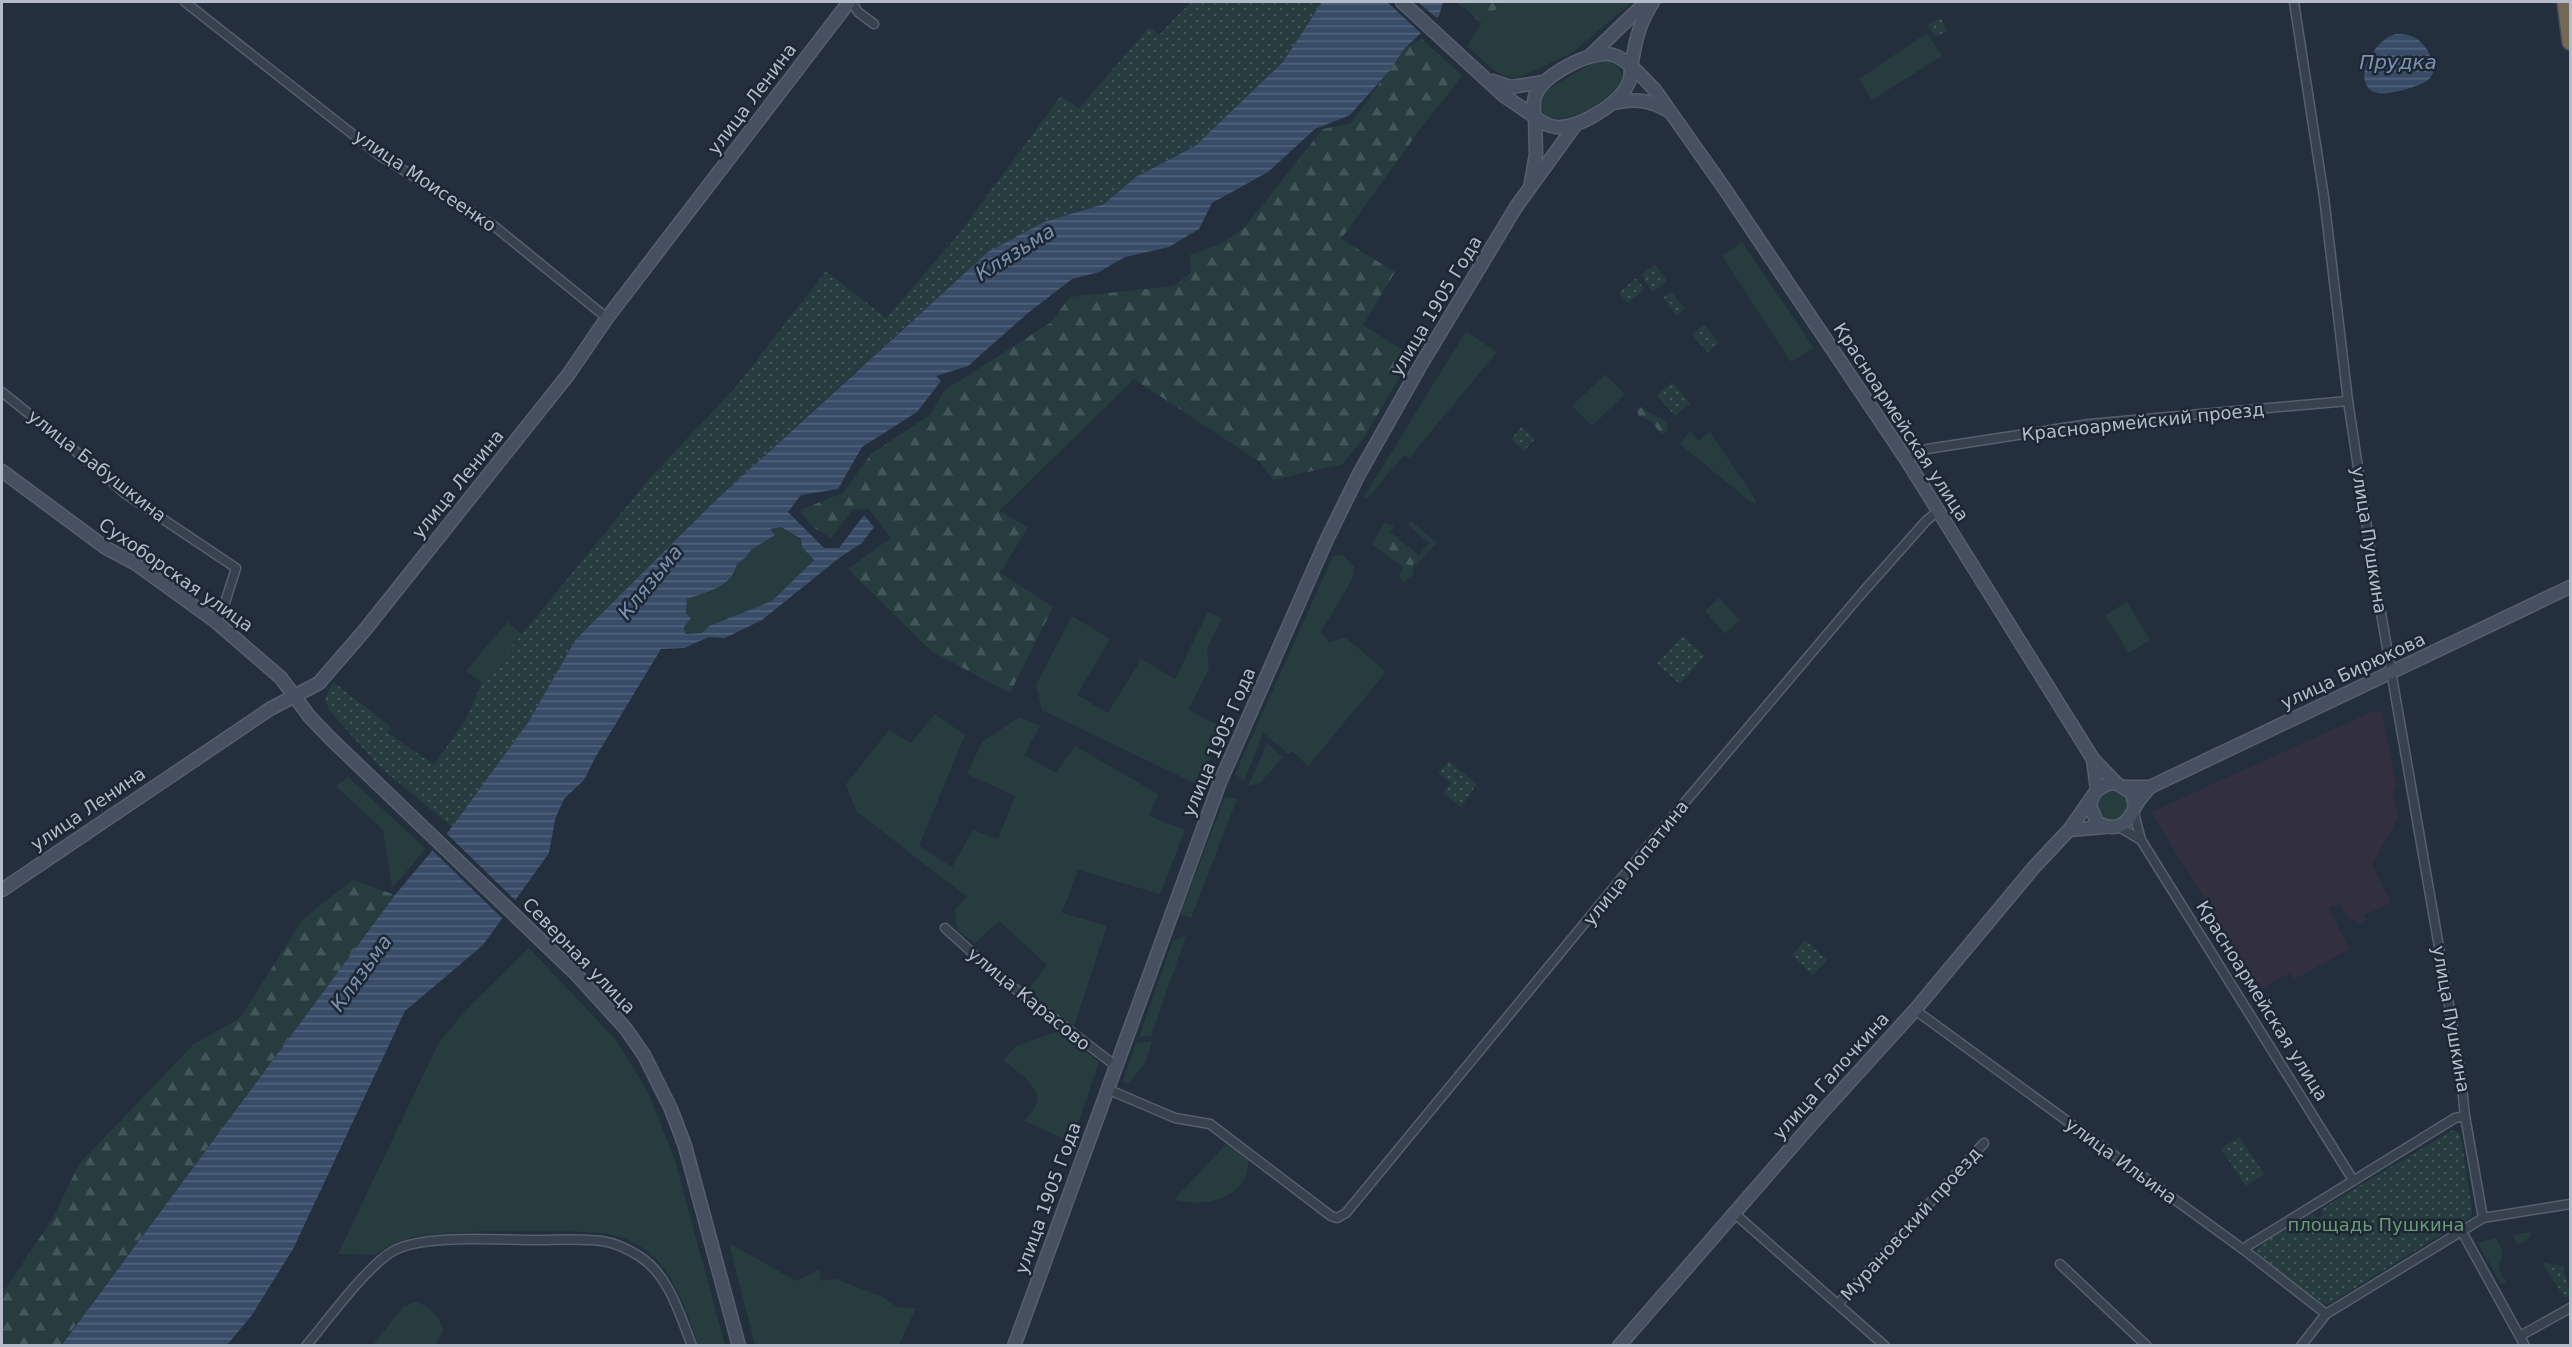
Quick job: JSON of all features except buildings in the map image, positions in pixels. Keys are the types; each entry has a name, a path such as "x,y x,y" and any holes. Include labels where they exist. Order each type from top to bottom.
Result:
{"highway":[{"path":"2565,2 2571,42"}],"street":[{"name":"улица Моисеенко","path":"185,2 379,155 494,226 607,318"},
{"name":"улица Ленина","path":"2,890 217,744 292,696 319,683 364,631 568,375 607,318 850,2"},
{"path":"850,2 858,12 874,24"},
{"path":"1402,2 1512,102 1545,124 1557,127 1576,124 1613,103 1624,92 1630,82 1630,68 1640,22 1653,2"},
{"path":"1489,79 1511,87 1544,82 1590,56 1646,2"},
{"name":"улица Пушкина","path":"2294,2 2324,197 2348,401 2390,674 2460,1068 2465,1116 2483,1218"},
{"name":"Красноармейская улица","path":"1590,56 1615,55 1655,90 1724,188 1906,459 2093,759"},
{"path":"1530,187 1536,154 1534,100 1544,82"},
{"path":"1613,103 1637,99 1669,111"},
{"name":"улица 1905 Года","path":"1014,1346 1220,782 1327,539 1375,444 1530,187 1576,124"},
{"name":"улица Бабушкина","path":"2,392 124,493 236,568 223,609 215,621"},
{"name":"Красноармейский проезд","path":"1906,459 1927,449 2088,424 2348,401"},
{"name":"Сухоборская улица","path":"2,471 106,548 136,564 215,621 281,678 292,696 309,716 392,799"},
{"name":"улица Лопатина","path":"1107,1089 1175,1118 1210,1124 1331,1216 1337,1218 1346,1213 1658,834 1863,592 1939,510"},
{"name":"улица Бирюкова","path":"2150,787 2571,587"},
{"path":"2093,759 2132,793 2141,840"},
{"path":"2093,759 2095,793 2090,806 2097,822 2105,827"},
{"path":"2095,793 2108,784 2150,787 2135,810 2119,827"},
{"name":"улица Галочкина","path":"1619,1346 1915,1010 2035,866 2069,830 2095,793"},
{"name":"Северная улица","path":"392,799 576,974 619,1021 644,1055 658,1080 685,1146 739,1346"},
{"path":"2069,830 2119,827 2141,840"},
{"name":"Красноармейская улица","path":"2141,840 2353,1180"},
{"name":"улица Карасово","path":"945,928 997,975 1116,1066"},
{"name":"улица Ильина","path":"1915,1010 2244,1250 2326,1314"},
{"path":"2244,1250 2455,1118 2465,1116"},
{"name":"Мурановский проезд","path":"1838,1304 1984,1143"},
{"path":"2301,1346 2326,1314 2483,1218 2571,1204"},
{"path":"1734,1213 1886,1346"},
{"path":"2461,1230 2525,1346"},
{"path":"306,1346 375,1265 393,1251 415,1244 442,1241 561,1240 601,1241 624,1248 652,1266 672,1296 692,1346"},
{"path":"2060,1264 2147,1346"},
{"path":"2520,1336 2571,1308"}],"shaded area":[{"path":"2374,711 2382,713 2396,785 2393,792 2398,818 2372,864 2391,903 2364,915 2366,920 2358,924 2356,919 2350,922 2341,903 2329,908 2349,949 2295,979 2290,973 2260,989 2151,812"}],"green space":[{"path":"1191,2 1322,2 1283,62 1195,146 1136,177 1104,204 1044,222 911,321 715,501 576,639 529,721 452,827 381,768 330,711 325,700 333,682 391,727 387,732 434,765 466,719 482,683 650,478 735,388 826,271 886,318 958,235 1061,96 1079,109 1149,27 1159,35"},
{"path":"1458,2 1504,2 1481,23"},
{"path":"1504,2 1632,2 1572,53 1518,78 1496,71 1467,46 1481,23"},
{"path":"1941,18 1947,31 1935,37 1928,24"},
{"path":"1927,33 1942,56 1872,100 1859,79"},
{"path":"1422,39 1462,76 1418,132 1341,239 1395,272 1363,325 1412,356 1365,436 1343,464 1273,480 1260,462 1134,379 999,511 1028,527 1000,573 1053,607 1010,693 931,651 848,569 891,538 869,509 852,510 831,538 811,526 800,510 843,493 871,454 930,415 945,390 1050,323 1070,297 1173,286 1191,273 1190,255 1222,243 1244,228 1323,129 1351,123 1404,49"},
{"path":"1605,59 1615,62 1623,76 1611,94 1586,111 1572,116 1559,119 1549,117 1542,110 1541,100 1544,91 1597,61"},
{"path":"1742,242 1814,348 1791,362 1722,256"},
{"path":"1655,264 1667,281 1653,292 1641,275"},
{"path":"1636,278 1644,289 1628,303 1619,293"},
{"path":"1671,292 1685,309 1677,316 1663,298"},
{"path":"1704,325 1719,343 1708,352 1692,335"},
{"path":"1466,331 1497,352 1409,458 1404,455 1367,499 1364,497"},
{"path":"1605,374 1625,394 1592,426 1572,406"},
{"path":"1672,382 1690,403 1675,416 1657,395"},
{"path":"1640,407 1667,422 1668,431 1662,435 1651,421 1639,416 1636,410"},
{"path":"1522,427 1535,439 1524,451 1511,439"},
{"path":"1690,431 1699,441 1710,432 1756,500 1756,504 1680,444"},
{"path":"1411,521 1437,543 1413,568 1413,575 1403,582 1399,577 1403,567 1372,544 1384,523 1394,526 1390,532 1419,555 1429,543 1408,525"},
{"path":"781,527 801,540 802,547 814,559 773,601 709,626 702,633 685,634 684,627 691,618 686,614 687,599 710,592 735,574 737,564 752,549 774,535 769,529"},
{"path":"1387,535 1395,543 1400,543 1404,548 1404,555 1408,558 1413,555 1419,556 1412,566 1402,562 1391,552 1384,537"},
{"path":"1343,555 1354,567 1352,579 1321,632 1329,643 1345,637 1386,672 1308,766 1292,751 1289,754 1263,733 1244,782 1235,774 1333,556"},
{"path":"1719,598 1740,620 1725,634 1705,611"},
{"path":"2127,602 2150,640 2129,653 2105,615"},
{"path":"1208,612 1222,618 1207,648 1209,669 1188,710 1224,728 1198,785 1042,710 1036,685 1072,616 1110,639 1077,695 1108,713 1141,659 1175,679"},
{"path":"507,622 522,634 482,683 466,671"},
{"path":"1682,636 1705,656 1680,684 1657,664"},
{"path":"935,714 965,735 919,846 952,867 973,830 998,839 1015,796 967,774 982,742 1019,717 1040,726 1024,755 1056,773 1075,746 1158,794 1149,816 1185,830 1160,894 1078,870 1062,913 1107,926 1073,1029 1028,990 1047,965 999,921 975,943 957,930 955,909 967,897 856,811 846,784 889,730 911,743"},
{"path":"1267,744 1283,757 1260,783 1248,786"},
{"path":"1449,761 1477,784 1461,807 1443,793 1451,783 1438,773"},
{"path":"348,777 426,849 392,888 383,830 336,786"},
{"path":"2113,790 2124,794 2128,805 2124,816 2113,820 2102,816 2098,805 2102,794"},
{"path":"1225,797 1237,799 1191,918 1180,914"},
{"path":"353,880 395,895 61,1345 2,1345 2,1294 53,1218 79,1164 193,1045 240,1018 303,919"},
{"path":"1186,936 1151,1036 1139,1037 1173,940"},
{"path":"1805,940 1827,960 1813,975 1792,955"},
{"path":"529,948 616,1040 648,1092 675,1161 725,1345 698,1345 684,1305 670,1277 657,1260 645,1249 624,1238 604,1233 490,1231 420,1235 394,1243 375,1255 338,1254 439,1042 471,1005"},
{"path":"1059,1031 1099,1062 1080,1119 1063,1138 1024,1121 1036,1105 1036,1092 1027,1080 1003,1060 1016,1046"},
{"path":"1152,1041 1145,1064 1127,1084 1123,1080 1136,1043"},
{"name":"площадь Пушкина","path":"2453,1130 2458,1132 2461,1138 2472,1211 2470,1217 2329,1304 2321,1303 2258,1256 2256,1251 2274,1233 2313,1214 2317,1218 2323,1215 2321,1209"},
{"path":"2239,1137 2264,1174 2246,1186 2221,1149"},
{"path":"1228,1142 1249,1157 1247,1174 1240,1185 1224,1197 1214,1200 1194,1203 1174,1200"},
{"path":"2530,1232 2530,1237 2520,1244 2516,1243 2513,1235"},
{"path":"2496,1238 2503,1252 2499,1270 2507,1284 2501,1284 2478,1243"},
{"path":"729,1243 796,1281 819,1270 821,1281 836,1279 883,1297 897,1307 916,1308 899,1345 755,1345"},
{"path":"2542,1263 2563,1266 2570,1295 2565,1298"},
{"path":"415,1302 430,1309 437,1316 443,1331 435,1345 373,1345 403,1307"}],"water":[{"name":"Клязьма","path":"1322,2 1443,2 1439,16 1404,49 1390,70 1350,115 1315,129 1268,172 1212,203 1199,229 1169,247 1125,257 1099,272 1072,279 1028,313 968,366 936,376 941,381 917,412 862,447 838,489 801,495 788,512 824,548 839,548 864,515 874,527 862,543 839,558 762,620 725,638 709,637 684,648 661,649 584,780 564,799 555,819 549,853 483,945 405,1011 293,1249 252,1315 227,1345 61,1346 395,895 452,827 529,721 576,639 715,501 988,252 1044,222 1104,204 1136,177 1195,146 1283,62","holes":["781,527 801,539 802,547 814,560 772,601 709,626 702,633 685,634 684,627 691,618 686,613 687,599 718,588 730,578 737,564 752,549 775,535 770,529"]},
{"name":"Прудка","path":"2396,34 2410,35 2424,46 2431,58 2433,72 2425,82 2407,89 2391,93 2377,93 2366,85 2365,69 2381,43"}],"pier":[{"path":"1387,2 1418,2 1439,20 1423,35"},
{"path":"445,832 516,901 504,920 430,848"}]}
